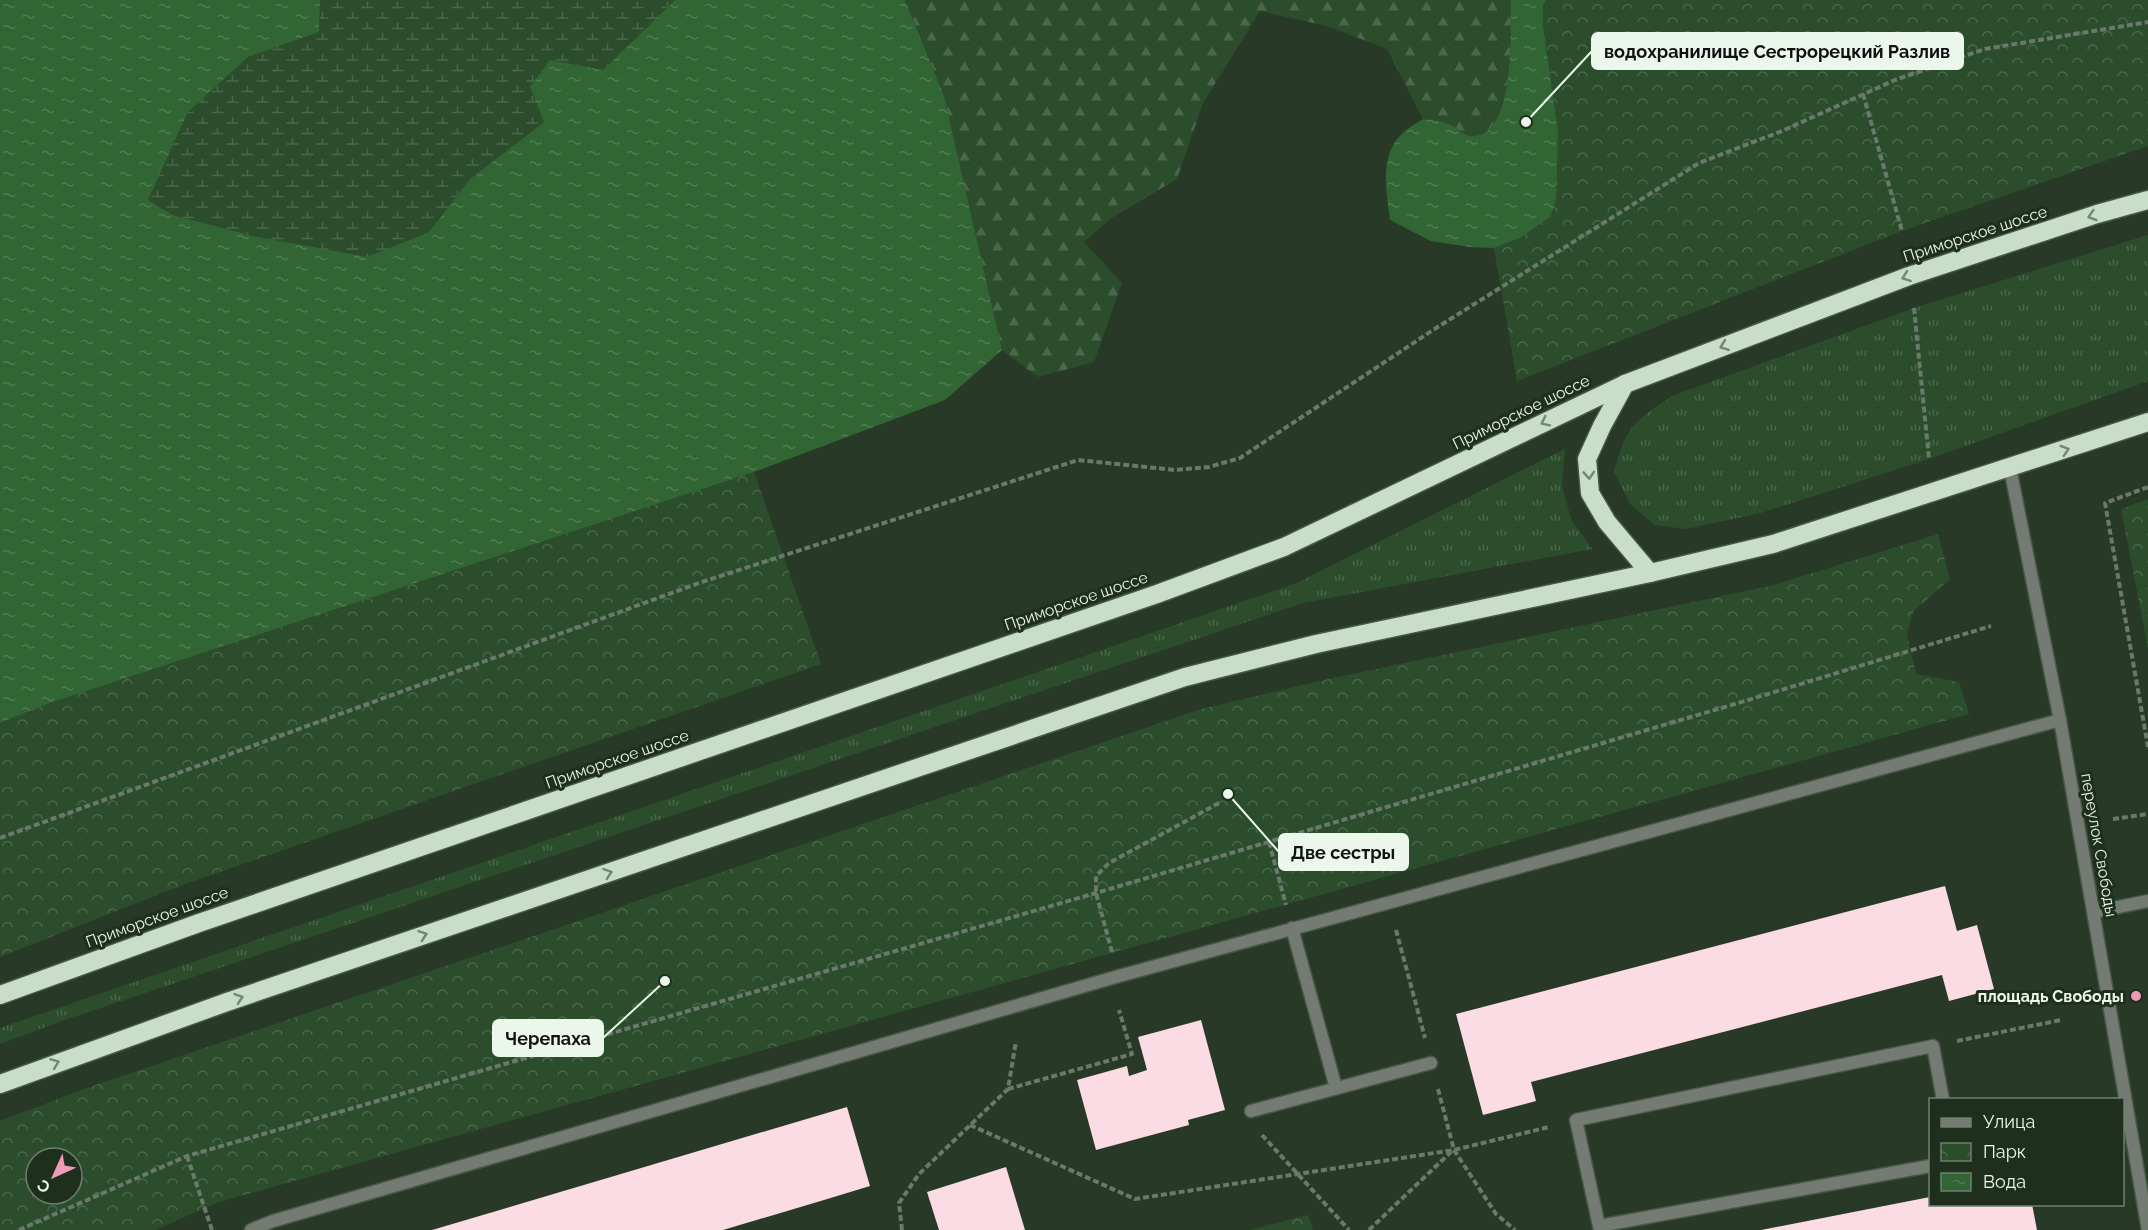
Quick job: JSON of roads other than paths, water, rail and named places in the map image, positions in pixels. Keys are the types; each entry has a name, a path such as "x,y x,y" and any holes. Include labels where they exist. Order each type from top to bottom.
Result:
{"highway":[{"name":"Приморское шоссе","path":"0,995 199,922 1145,598 1284,547 1625,384 1909,276 2097,214 2148,200"},
{"path":"1625,384 1587,459 1590,492 1607,522 1650,573"},
{"path":"0,1084 227,1002 1185,677 1316,644 1650,573 1773,544 2148,422"}],"street":[{"name":"переулок Свободы","path":"2010,468 2060,720 2094,912 2122,1098"},
{"path":"251,1230 273,1221 1119,976 2060,720"},
{"path":"2094,912 2148,901"},
{"path":"1292,928 1336,1088"},
{"path":"1929,1166 1597,1228 1576,1120 1933,1046 1943,1098"},
{"path":"1251,1111 1431,1063"},
{"name":"переулок Свободы","path":"2124,1110 2148,1230"}],"water":[{"path":"0,0 320,0 319,32 248,57 188,112 148,200 173,215 253,236 367,257 429,232 470,179 544,122 530,87 550,60 603,70 675,0 905,0 944,96 1002,350 945,400 754,472 50,703 0,723"},
{"path":"1511,0 1546,0 1543,6 1543,26 1558,133 1556,198 1551,216 1520,238 1494,248 1431,241 1390,220 1386,173 1391,151 1404,132 1423,119 1448,124 1471,136 1488,130 1498,117 1508,78"}],"place":[{"name":"водохранилище Сестрорецкий Разлив","path":"1526,122"},
{"name":"Две сестры","path":"1228,794"},
{"name":"Черепаха","path":"665,981"},
{"name":"площадь Свободы","path":"2136,996"}]}
